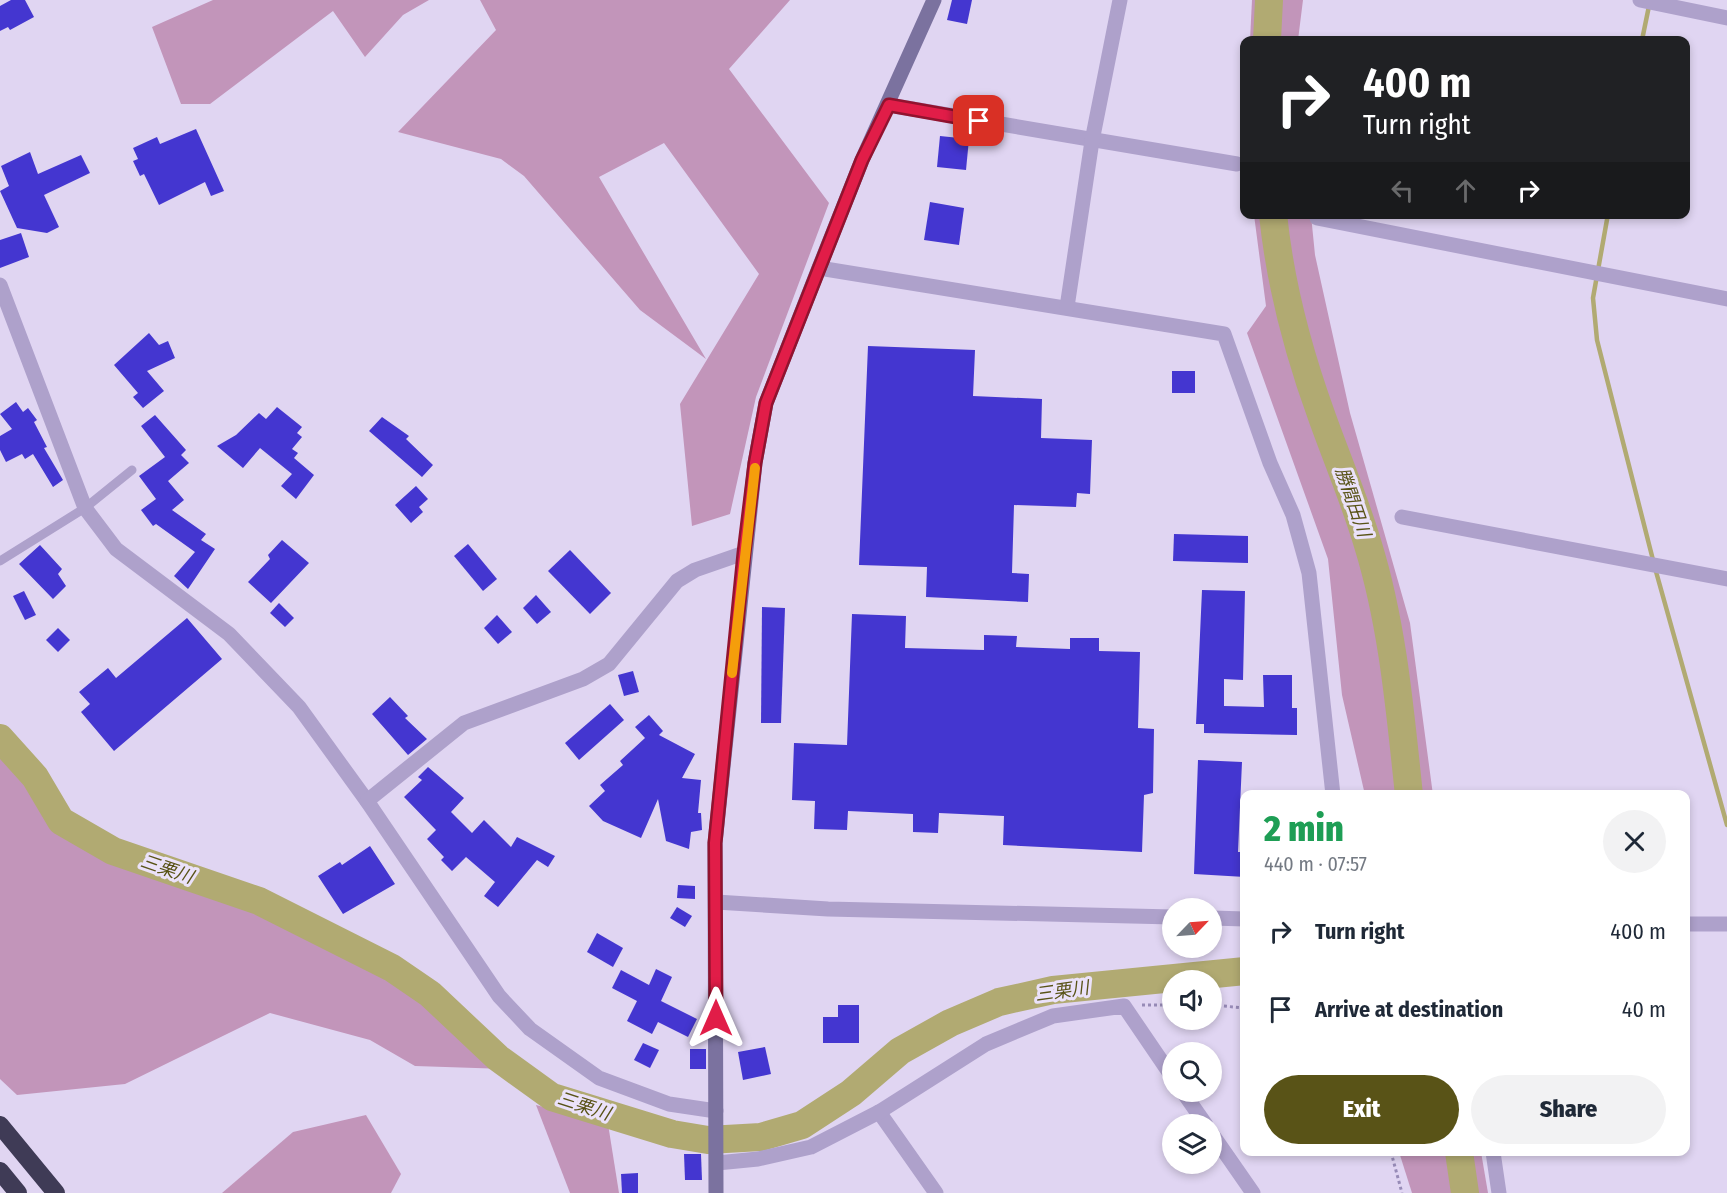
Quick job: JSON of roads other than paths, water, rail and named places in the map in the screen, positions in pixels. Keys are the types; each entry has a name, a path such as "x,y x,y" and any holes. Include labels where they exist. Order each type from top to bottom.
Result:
{"highway":[{"path":"0,1125 56,1193"},
{"path":"0,1171 18,1193"}],"street":[{"path":"716,1193 715,843 755,463 766,403 862,160 889,105 934,0"},
{"path":"1067,307 1092,141 1120,0"},
{"path":"1640,0 1727,18"},
{"path":"889,105 1237,164"},
{"path":"1322,219 1727,299"},
{"path":"819,268 1224,334 1270,463 1293,515 1309,573 1332,790"},
{"path":"0,285 85,508 116,549 229,634 299,707 367,801 499,996 530,1029 599,1078 669,1104 716,1111"},
{"path":"1402,517 1727,579"},
{"path":"367,801 464,723 583,679 609,664 677,581 695,570 744,553"},
{"path":"716,902 828,909 1162,917"},
{"path":"1222,918 1240,919"},
{"path":"1690,924 1727,924"},
{"path":"717,1163 758,1160 811,1147 879,1112 986,1044 1053,1016 1124,1006 1162,1062"},
{"path":"879,1112 936,1193"},
{"path":"1222,1149 1252,1193"},
{"path":"1494,1156 1499,1193"}],"lane":[{"path":"0,561 85,508 132,470"}],"waterway":[{"name":"勝間田川","path":"1267,36 1269,0"},
{"path":"1643,36 1649,6"},
{"name":"勝間田川","path":"1274,219 1285,292 1298,342 1377,576 1390,638 1408,790"},
{"path":"1607,219 1593,298 1597,340 1653,560"},
{"path":"1655,568 1727,825"},
{"name":"三栗川","path":"0,738 35,777 61,821 113,851 259,901 392,968 430,994 498,1058 552,1097 672,1134 708,1140 761,1137 802,1125 851,1093 900,1051 950,1023 999,1002 1053,990 1240,971"},
{"name":"勝間田川","path":"1460,1156 1465,1193"}]}
